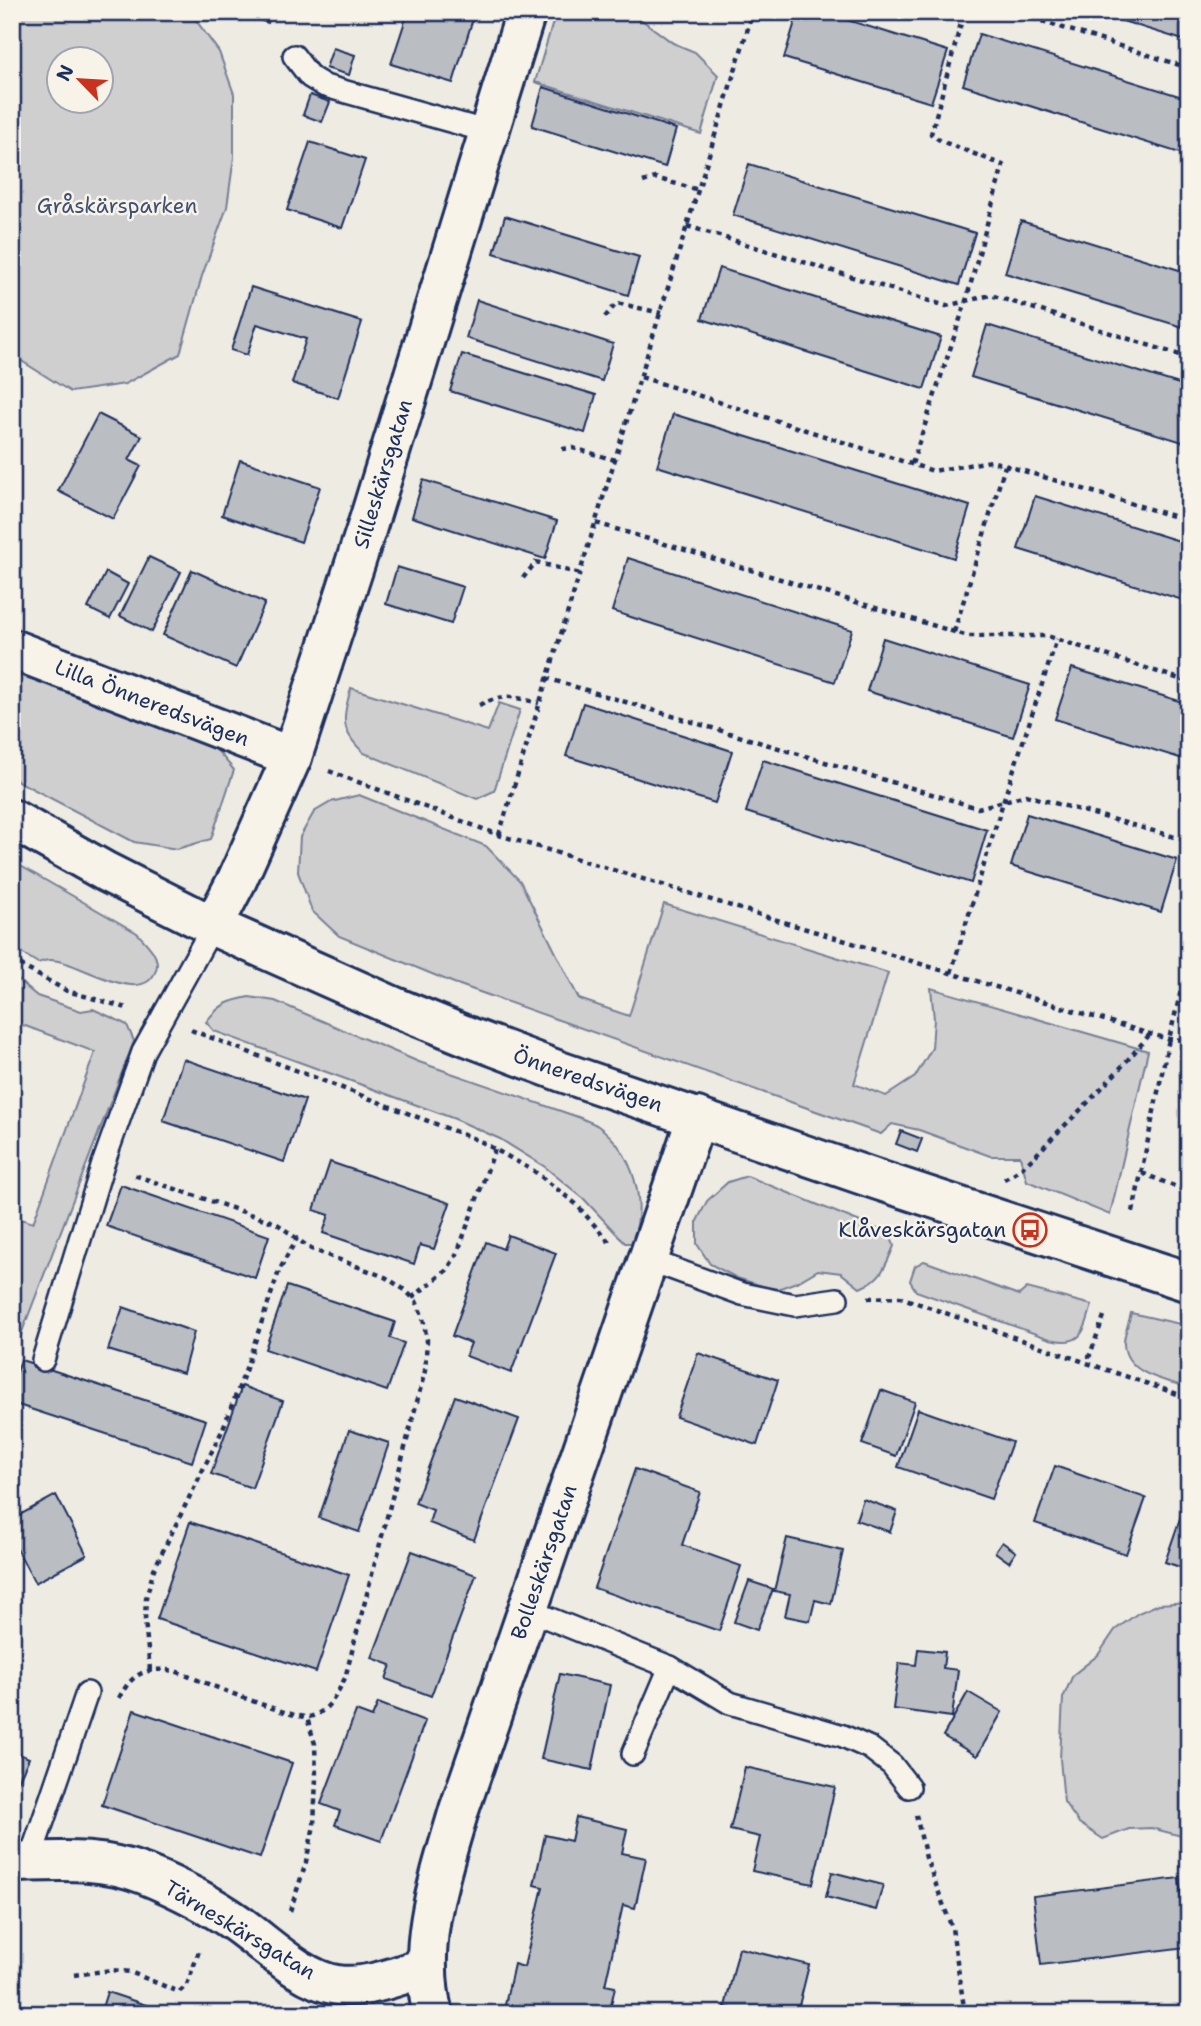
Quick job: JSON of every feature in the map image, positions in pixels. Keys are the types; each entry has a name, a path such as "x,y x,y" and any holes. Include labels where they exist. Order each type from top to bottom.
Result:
{"street":[{"name":"Silleskärsgatan","path":"214,926 292,757 366,530 526,12"},
{"name":"Lilla Önneredsvägen","path":"12,649 292,757"},
{"name":"Önneredsvägen","path":"12,819 106,872 214,926 469,1037 562,1072 872,1178 1189,1282"},
{"name":"Bolleskärsgatan","path":"433,2014 425,1967 435,1893 459,1810 697,1117"},
{"name":"Tärneskärsgatan","path":"21,1862 108,1863 146,1875 214,1909 310,1976 337,1985 383,1980 425,1967"}],"lane":[{"path":"294,56 310,77 325,86 489,131"},
{"path":"43,1360 103,1164 144,1052 214,926"},
{"path":"645,1269 795,1305 837,1300"},
{"path":"528,1610 670,1667 730,1703 808,1724 870,1748 892,1765 909,1787"},
{"path":"632,1754 670,1667"},
{"path":"21,1862 88,1693"}],"path":[{"path":"499,835 753,12"},
{"path":"917,12 941,20 964,12"},
{"path":"912,464 966,301 1003,165 941,141 931,134 964,12"},
{"path":"1013,12 1189,68"},
{"path":"643,182 655,178 699,190"},
{"path":"687,226 946,306 991,295 1189,358"},
{"path":"606,317 617,303 661,313"},
{"path":"641,377 933,471 990,461 1189,521"},
{"path":"562,449 573,447 615,460"},
{"path":"954,632 1005,466"},
{"path":"596,523 968,636 1046,636 1189,682"},
{"path":"523,578 536,562 580,574"},
{"path":"951,973 1003,802 1057,639"},
{"path":"546,678 978,808 1026,795 1189,841"},
{"path":"479,705 508,695 539,703"},
{"path":"292,757 499,835 1150,1034 1189,1040"},
{"path":"12,958 67,991 162,1019 480,1141 534,1171 576,1204 645,1269"},
{"path":"1133,1212 1189,958"},
{"path":"1001,1181 1018,1172 1061,1130 1150,1034"},
{"path":"412,1298 447,1270 457,1254 495,1149"},
{"path":"103,1164 276,1223 311,1249 386,1277 416,1301 423,1318 427,1340 425,1371 345,1678 334,1699 320,1712 307,1718 175,1671 157,1668 139,1673 125,1687 119,1699"},
{"path":"1142,1172 1189,1192"},
{"path":"150,1670 145,1620 146,1598 154,1569 222,1431 279,1271 297,1238"},
{"path":"837,1300 900,1297 1189,1398"},
{"path":"1087,1363 1104,1316"},
{"path":"271,1950 292,1906 314,1826 315,1744 307,1718"},
{"path":"909,1787 926,1858 952,1928 965,2014"},
{"path":"74,1975 112,1970 130,1972 179,1993 187,1985 214,1909"}],"green space":[{"name":"Gråskärsparken","path":"12,12 190,12 219,52 234,94 234,157 227,207 202,276 180,354 125,384 71,392 12,355"},
{"path":"556,12 631,12 673,43 695,52 718,75 701,134 535,82"},
{"path":"12,673 93,699 210,742 234,770 211,839 177,849 134,842 12,778"},
{"path":"351,688 488,731 499,703 520,710 494,791 477,799 364,753 350,737 345,723"},
{"path":"359,795 486,846 520,881 579,999 629,1016 664,904 888,973 854,1084 886,1096 915,1077 932,1048 934,1019 931,988 1148,1051 1110,1215 1027,1181 1020,1156 990,1156 919,1130 892,1124 881,1134 454,983 339,936 312,911 298,872 300,837 314,812 331,802"},
{"path":"12,861 137,933 152,950 156,960 156,970 148,981 137,985 123,984 60,961 38,963 12,947"},
{"path":"12,975 37,996 81,1011 93,1009 127,1025 134,1041 12,1358 12,1216 33,1223 95,1052 12,1021"},
{"path":"249,997 275,1001 419,1062 598,1126 620,1149 634,1179 638,1212 631,1243 625,1243 584,1199 545,1167 500,1139 455,1119 214,1031 206,1022 225,1004"},
{"path":"747,1176 890,1234 894,1246 882,1272 860,1288 841,1273 818,1270 775,1290 737,1278 710,1264 697,1244 697,1221 707,1201 728,1182"},
{"path":"924,1261 1019,1295 1027,1288 1092,1305 1087,1323 1075,1339 1050,1339 916,1291 910,1281 915,1266"},
{"path":"1131,1313 1189,1326 1189,1388 1149,1375 1132,1363 1124,1345"},
{"path":"1189,1602 1189,1838 1151,1828 1129,1829 1103,1839 1079,1823 1064,1802 1060,1759 1063,1698 1073,1675 1098,1655 1115,1630 1138,1613 1159,1604"}],"building":[{"path":"236,12 271,12 268,23"},
{"path":"408,12 475,12 453,83 391,64"},
{"path":"798,12 821,12 948,51 931,103 784,58"},
{"path":"1094,12 1189,12 1189,42"},
{"path":"979,34 1189,99 1189,156 963,85"},
{"path":"333,48 355,55 349,75 326,68"},
{"path":"543,87 676,129 665,167 532,126"},
{"path":"310,95 330,102 322,122 303,115"},
{"path":"310,142 365,160 342,228 287,210"},
{"path":"749,164 975,233 959,285 733,215"},
{"path":"505,216 639,257 628,295 494,253"},
{"path":"1021,221 1189,273 1189,329 1005,273"},
{"path":"719,268 941,337 924,389 702,319"},
{"path":"251,287 362,322 338,398 292,383 306,339 257,324 247,355 231,350"},
{"path":"477,300 613,344 602,381 466,338"},
{"path":"987,325 1189,387 1189,444 971,377"},
{"path":"462,354 596,395 585,433 450,391"},
{"path":"98,414 142,436 129,460 141,466 113,519 58,491"},
{"path":"673,414 970,506 954,558 657,466"},
{"path":"240,460 320,487 301,542 222,515"},
{"path":"423,480 557,521 545,559 412,517"},
{"path":"1035,496 1189,544 1189,602 1018,549"},
{"path":"149,557 181,572 152,632 120,616"},
{"path":"628,558 852,630 835,682 612,611"},
{"path":"397,567 463,587 451,624 386,604"},
{"path":"192,570 265,603 236,668 163,635"},
{"path":"106,572 128,584 110,619 88,608"},
{"path":"883,638 1030,685 1013,737 867,691"},
{"path":"1072,668 1189,704 1189,761 1055,719"},
{"path":"583,703 732,751 715,803 566,756"},
{"path":"763,760 987,830 971,883 746,812"},
{"path":"1027,814 1177,860 1161,912 1011,866"},
{"path":"183,1059 305,1100 284,1162 163,1121"},
{"path":"901,1131 922,1139 917,1152 896,1144"},
{"path":"330,1162 450,1203 434,1249 420,1245 414,1264 323,1233 329,1215 314,1210"},
{"path":"121,1185 269,1236 255,1278 106,1226"},
{"path":"508,1235 556,1253 511,1373 466,1356 471,1343 452,1336 486,1242 503,1249"},
{"path":"287,1286 395,1322 390,1338 404,1343 387,1391 265,1349"},
{"path":"123,1307 194,1332 183,1373 108,1350"},
{"path":"698,1353 778,1380 757,1445 676,1417"},
{"path":"21,1360 206,1420 192,1462 12,1403 12,1386"},
{"path":"242,1386 283,1401 252,1488 211,1474"},
{"path":"881,1390 915,1402 896,1456 862,1444"},
{"path":"455,1396 519,1419 474,1540 429,1523 433,1510 415,1503"},
{"path":"918,1409 1012,1442 991,1499 898,1467"},
{"path":"349,1430 389,1443 359,1532 319,1518"},
{"path":"1055,1466 1146,1498 1126,1554 1035,1523"},
{"path":"635,1469 700,1492 682,1545 741,1566 719,1631 594,1588"},
{"path":"56,1495 87,1555 35,1583 12,1540 12,1519"},
{"path":"863,1499 897,1511 890,1532 856,1520"},
{"path":"1185,1504 1189,1506 1189,1570 1165,1562"},
{"path":"190,1522 349,1575 316,1672 157,1619"},
{"path":"787,1538 843,1551 831,1604 815,1600 810,1621 785,1616 790,1594 774,1591"},
{"path":"1002,1542 1016,1552 1009,1562 995,1552"},
{"path":"412,1551 476,1575 431,1696 386,1679 391,1665 372,1658"},
{"path":"749,1581 773,1589 757,1630 734,1622"},
{"path":"918,1649 945,1652 943,1668 958,1670 952,1717 893,1709 899,1663 916,1665"},
{"path":"560,1674 610,1685 592,1770 541,1759"},
{"path":"968,1692 1002,1712 977,1756 943,1736"},
{"path":"378,1703 425,1721 381,1841 335,1825 340,1811 321,1804 356,1711 372,1717"},
{"path":"134,1710 292,1763 260,1858 102,1805"},
{"path":"12,1751 29,1758 12,1795"},
{"path":"745,1767 835,1787 813,1884 752,1871 760,1837 730,1830"},
{"path":"576,1817 627,1829 622,1853 646,1858 635,1908 623,1905 605,1985 615,1987 609,2014 503,2014 514,1964 524,1967 543,1887 534,1885 545,1835 571,1841"},
{"path":"832,1872 883,1885 876,1910 826,1897"},
{"path":"1179,1878 1187,1947 1041,1965 1033,1896"},
{"path":"739,1948 809,1965 797,2014 755,2014 725,2007"},
{"path":"107,1992 173,2014 100,2014"}],"place":[{"name":"Klåveskärsgatan","path":"1030,1230"}]}
